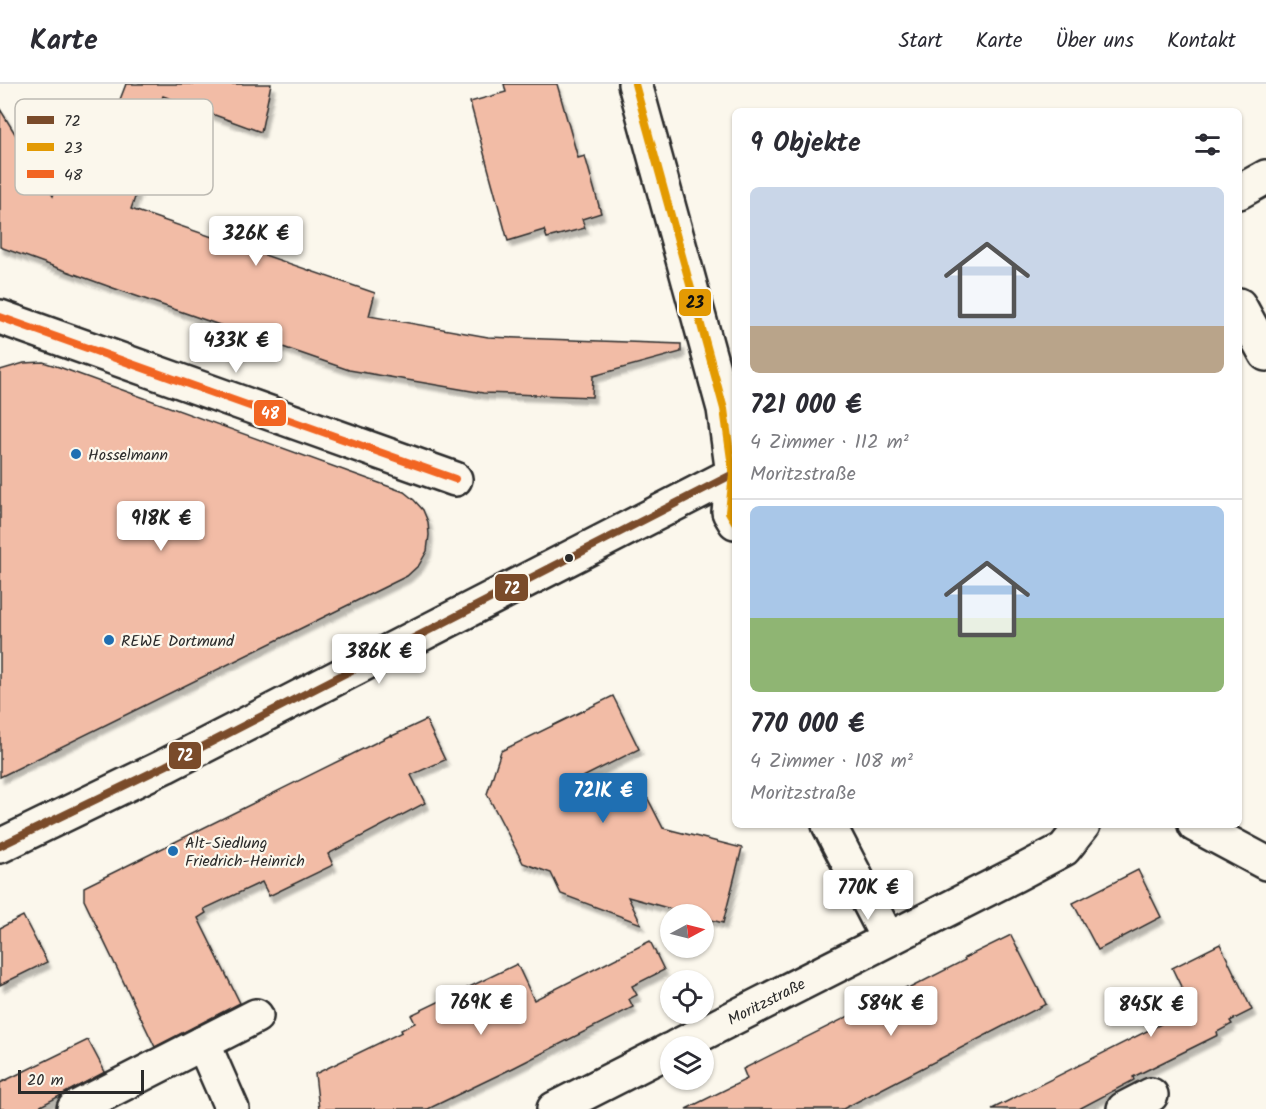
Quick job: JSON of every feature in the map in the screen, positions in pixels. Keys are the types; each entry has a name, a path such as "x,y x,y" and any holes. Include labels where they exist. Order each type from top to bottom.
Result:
{"street":[{"path":"635,84 724,409 732,461"},
{"path":"1242,190 1266,177"},
{"path":"1242,310 1266,354"},
{"path":"0,317 455,479"},
{"path":"0,846 165,766 732,475"},
{"path":"732,489 729,512 732,517"},
{"path":"831,828 888,939"},
{"name":"Moritzstraße","path":"698,1036 1064,849 1081,828"},
{"path":"1201,828 1266,863"},
{"path":"74,1109 256,1016"},
{"path":"204,1043 232,1109"},
{"path":"554,1109 660,1055"}],"building":[{"path":"126,84 271,84 261,132 213,114 213,99 171,99 163,96 162,99 120,99"},
{"path":"504,84 557,84 578,158 585,156 601,213 582,219 585,228 547,238 544,230 508,241 470,102 506,92"},
{"path":"0,109 15,134 15,195 136,195 131,209 375,293 369,316 488,337 681,344 681,352 593,376 592,397 483,393 349,370 113,288 0,247"},
{"name":"REWE Dortmund","path":"43,362 404,492 423,510 428,522 427,551 419,565 407,576 0,777 0,370 24,363"},
{"path":"613,696 639,749 575,781 648,799 663,828 742,848 723,923 714,921 714,904 660,904 660,906 628,897 641,924 561,894 551,873 523,863 487,794 501,751"},
{"path":"426,720 445,760 411,775 425,803 328,854 333,865 269,896 262,882 204,909 206,913 198,918 240,1003 155,1047 84,900 84,887 391,735"},
{"path":"1138,870 1161,917 1098,950 1073,903"},
{"path":"23,916 47,962 0,985 0,928"},
{"path":"1011,935 1046,1004 843,1109 686,1109 747,1079 743,1069 907,987 908,989"},
{"path":"650,941 664,970 632,986 637,995 629,999 633,1007 428,1109 319,1109 315,1074 402,1032 401,1030 415,1023 411,1015 517,964 534,1000"},
{"path":"1220,944 1252,1010 1230,1021 1232,1024 1217,1032 1218,1035 1133,1077 1134,1080 1079,1109 992,1109 1161,1024 1159,1021 1190,1005 1172,968"},
{"path":"88,1040 105,1072 35,1109 0,1109 0,1083"}],"transit line":[{"name":"23","path":"635,84 724,409 732,467"},
{"name":"48","path":"0,317 455,479"},
{"name":"72","path":"0,846 165,766 732,475"},
{"name":"23","path":"732,484 729,512 732,517"}],"place":[{"name":"Hosselmann","path":"76,454"},
{"name":"REWE Dortmund","path":"109,640"},
{"name":"Alt-Siedlung Friedrich-Heinrich","path":"173,851"}]}
